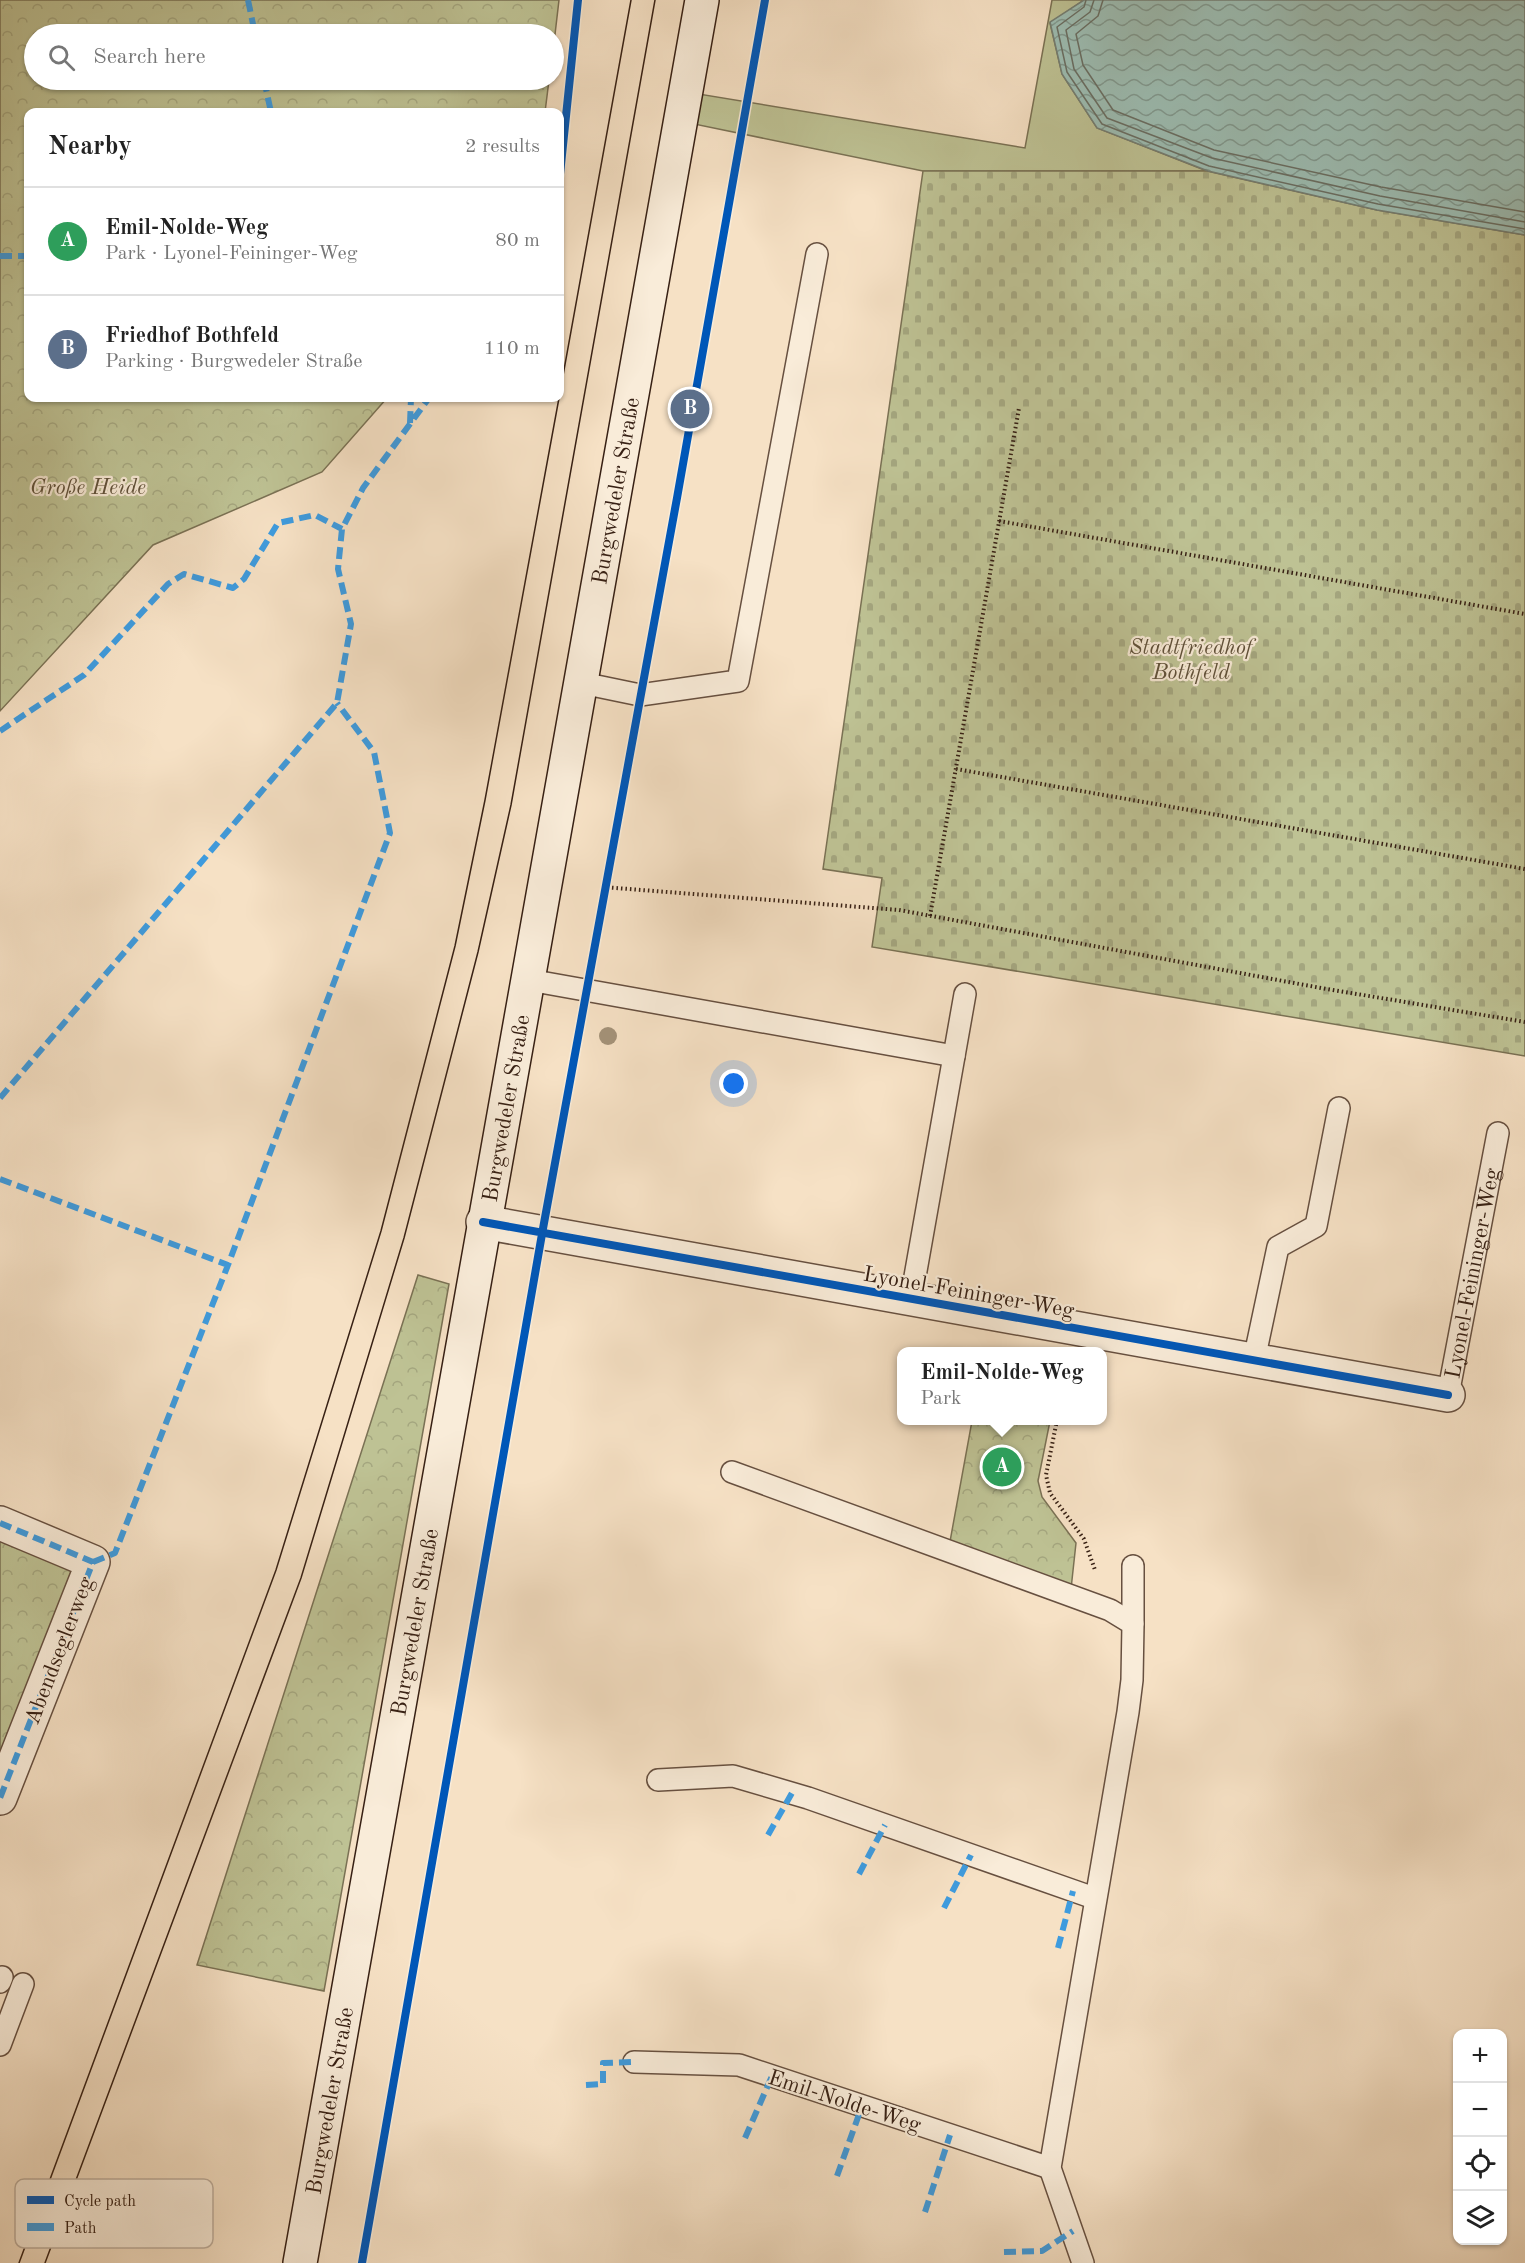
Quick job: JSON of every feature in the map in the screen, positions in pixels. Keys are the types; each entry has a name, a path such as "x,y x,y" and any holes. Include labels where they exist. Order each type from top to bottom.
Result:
{"main road":[{"name":"Burgwedeler Straße","path":"300,2263 483,1222 529,980 702,0"},
{"name":"Lyonel-Feininger-Weg","path":"483,1222 1448,1395"},
{"name":"Abendseglerweg","path":"0,1523 93,1562 0,1798"}],"lane":[{"path":"582,683 640,696 738,681 817,254"},
{"path":"529,980 954,1056"},
{"name":"Lyonel-Feininger-Weg","path":"911,1299 965,994"},
{"path":"1254,1360 1278,1247 1316,1226 1339,1108"},
{"name":"Lyonel-Feininger-Weg","path":"1448,1395 1498,1133"},
{"path":"732,1472 1110,1611 1133,1624"},
{"path":"1083,2263 1050,2168 1094,1898 1128,1712 1132,1680 1133,1566"},
{"path":"658,1780 733,1776 808,1798 1094,1898"},
{"path":"0,2045 23,1984"},
{"name":"Emil-Nolde-Weg","path":"634,2062 739,2065 1050,2168"}],"path":[{"path":"930,916 1019,408"},
{"path":"999,520 1525,614"},
{"path":"956,769 1525,869"},
{"path":"603,887 899,910 1525,1023"},
{"path":"1056,1425 1046,1475 1050,1492 1084,1539 1110,1611"}],"green space":[{"name":"Große Heide","path":"0,0 559,0 556,24 24,24 24,90 548,90 546,108 24,108 24,402 383,402 322,472 153,545 0,711"},
{"path":"1052,0 1084,0 1050,23 1062,74 1097,128 1207,171 923,171 694,124 699,94 1025,148"},
{"name":"Stadtfriedhof Bothfeld","path":"923,171 1207,171 1377,210 1525,235 1525,1056 872,947 882,878 823,869"},
{"path":"418,1275 449,1284 324,1991 197,1965"},
{"path":"971,1425 1049,1425 1038,1481 1042,1497 1076,1543 1071,1589 949,1547"},
{"path":"0,1523 93,1562 0,1798"}],"water":[{"path":"1084,0 1525,0 1525,235 1377,210 1208,171 1097,128 1062,74 1050,22"}],"tram line":[{"path":"564,370 631,0"},
{"path":"76,2179 301,1578 404,1238 478,952 511,805 655,0"},
{"path":"50,2179 276,1570 381,1231 455,946 485,800 558,402"},
{"path":"19,2263 25,2248"},
{"path":"45,2263 51,2248"}],"marked path":[{"path":"248,0 253,24"},
{"path":"266,90 270,108"},
{"path":"0,256 24,256"},
{"path":"410,423 411,402"},
{"path":"0,1098 337,703 351,624 338,569 342,529 363,488 426,402"},
{"path":"0,731 84,675 168,584 184,574 233,588 244,579 278,523 315,515 342,529"},
{"path":"93,1562 115,1553 228,1265 390,833 374,752 337,703"},
{"path":"0,1179 228,1265"},
{"path":"0,1523 93,1562 0,1798"},
{"path":"768,1835 792,1793"},
{"path":"859,1874 885,1825"},
{"path":"944,1908 971,1855"},
{"path":"1058,1948 1073,1891"},
{"path":"586,2085 603,2084 603,2063 634,2062"},
{"path":"745,2138 772,2076"},
{"path":"837,2176 862,2106"},
{"path":"925,2212 950,2135"},
{"path":"1004,2252 1042,2251 1073,2231"}],"cycle path":[{"path":"564,135 578,0"},
{"path":"362,2263 542,1234 677,498 765,0"},
{"path":"483,1222 1448,1395"}],"place":[{"name":"Friedhof Bothfeld","path":"690,409"},
{"name":"Emil-Nolde-Weg","path":"1002,1467"}]}
